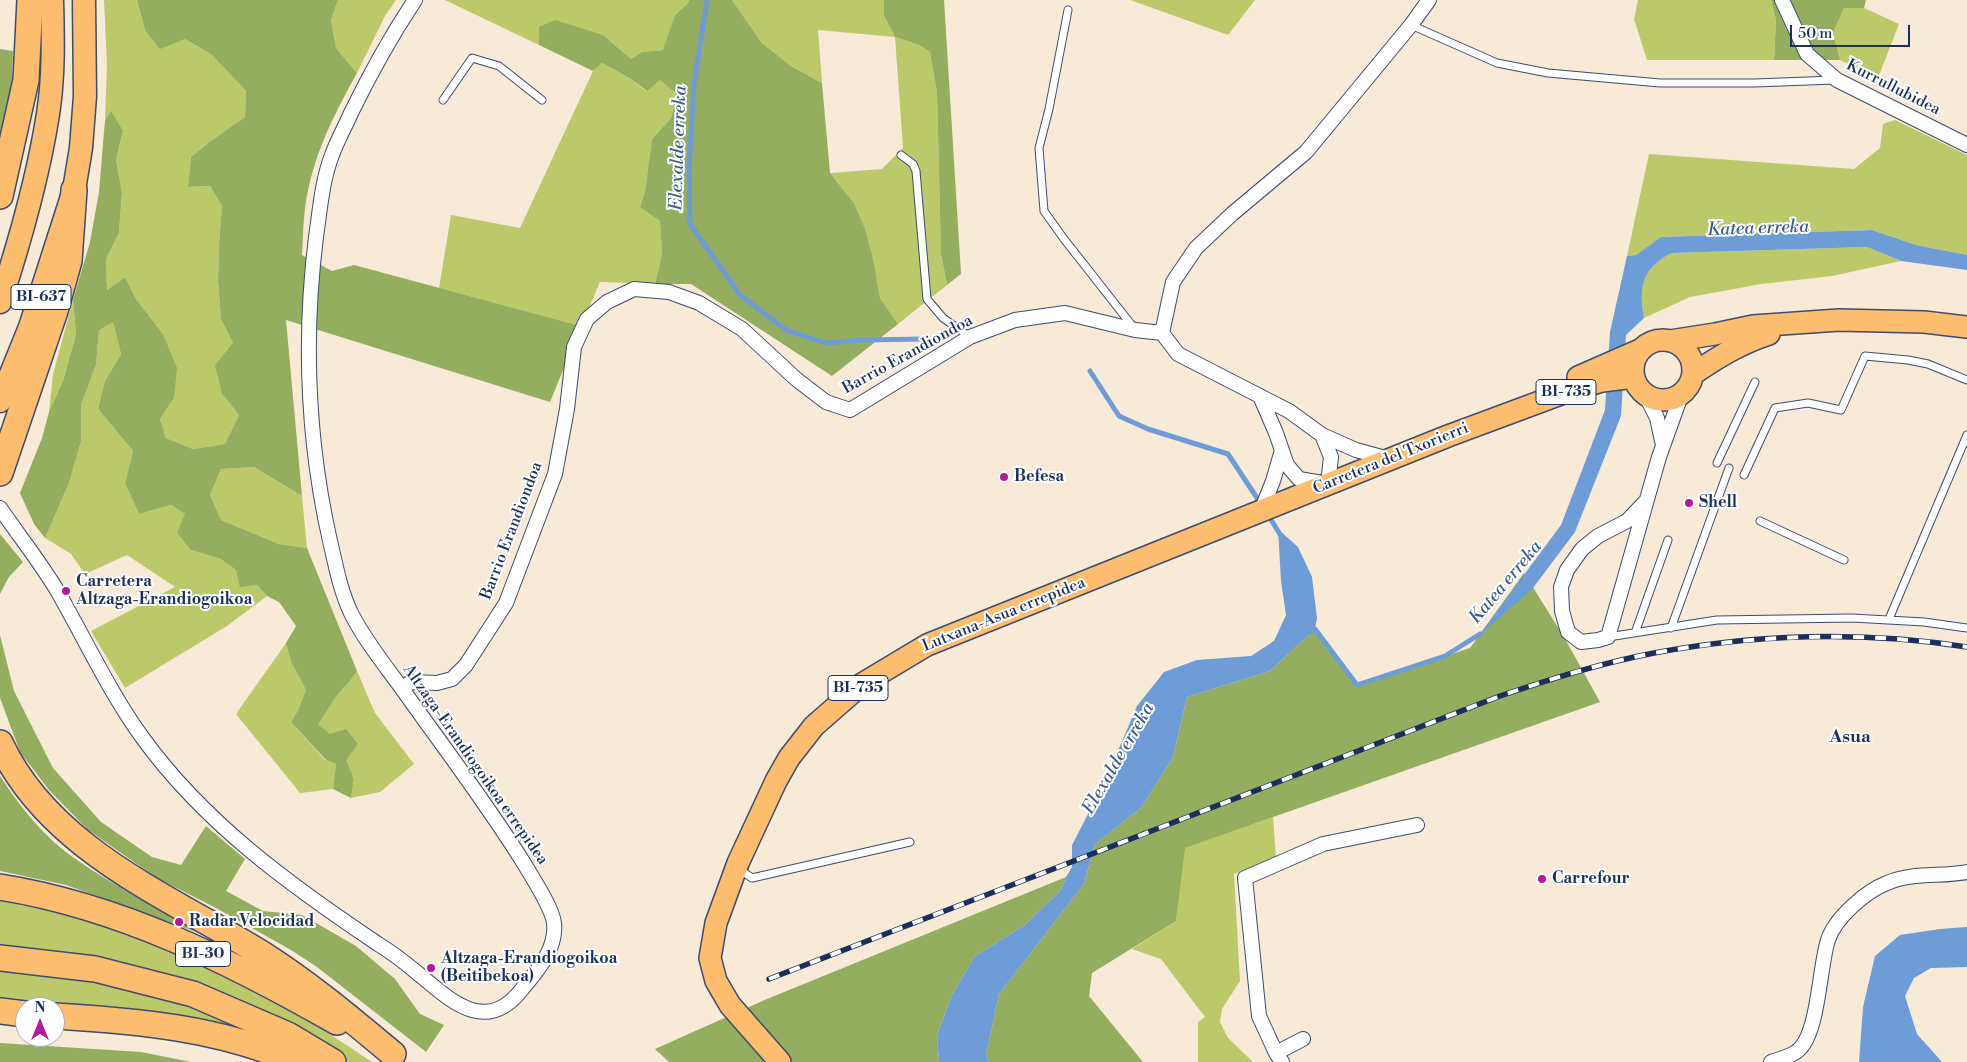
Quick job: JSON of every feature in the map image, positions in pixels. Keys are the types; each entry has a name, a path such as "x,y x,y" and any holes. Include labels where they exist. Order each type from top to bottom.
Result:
{"highway":[{"path":"0,196 26,80 30,0"},
{"name":"BI-637","path":"0,302 29,205 48,114 53,38 52,0"},
{"name":"BI-637","path":"0,401 30,327 74,190 81,148 85,96 84,0"},
{"path":"0,473 55,311 69,261 74,190"},
{"path":"0,743 12,766 30,790 49,812 81,842 132,877 267,957 311,986 398,1058"},
{"name":"BI-30","path":"0,887 64,899 122,918 171,938 301,1002 398,1058"},
{"name":"BI-30","path":"0,958 95,969 193,994 288,1035 333,1062"},
{"path":"0,1011 15,1013"},
{"path":"65,1017 137,1022 196,1030 272,1051 296,1062"},
{"path":"0,1027 15,1028"},
{"path":"65,1030 153,1035 230,1049 277,1062"}],"main road":[{"path":"1670,341 1678,344 1690,357 1692,374 1687,388 1682,393 1675,397 1660,400 1640,386 1634,367 1636,358 1642,349 1650,343 1660,340 1670,341 1753,326 1839,320 1874,319 1967,327"},
{"path":"1692,374 1726,351 1748,340 1806,323"},
{"name":"Carretera del Txorierri","path":"1522,408 1572,380 1642,349"},
{"name":"Carretera del Txorierri","path":"1261,511 1501,416 1602,381 1640,386"},
{"name":"Lutxana-Asua errepidea","path":"780,1062 730,1005 716,981 710,958 716,924 755,824 789,758 814,726 862,684 927,645 1261,511"}],"street":[{"name":"Altzaga-Erandiogoikoa errepidea","path":"0,508 56,589 122,708 166,768 197,803 242,844 309,897 404,961 460,1005 488,1012 500,1010 513,1002 540,967 552,946 554,921 540,890 505,832 385,667 352,614 340,586 320,488 312,433 309,385 309,302 318,223 327,171 333,152 365,84 415,0"},
{"path":"1390,459 1356,450 1322,435 1289,411 1178,354 1162,333 1173,282 1196,248 1232,214 1306,152 1411,25 1429,0"},
{"name":"Kurrullubidea","path":"1782,0 1807,54 1837,80 1967,145"},
{"name":"Barrio Erandiondoa","path":"402,688 411,682 437,683 452,679 466,665 506,603 555,474 567,409 574,347 588,319 607,302 634,289 669,292 699,303 742,329 796,379 826,402 850,410 970,337 1015,320 1065,313 1135,330 1162,333"},
{"path":"1640,386 1656,418 1663,445"},
{"path":"1646,502 1627,521 1598,536 1582,549 1567,570 1561,587 1562,611 1568,632 1581,642 1608,637 1663,445 1682,393"},
{"path":"1260,396 1287,465 1299,479 1328,484 1331,457 1322,435"},
{"path":"1261,511 1273,482 1282,450"},
{"path":"1302,1039 1279,1057 1259,1016 1245,878 1323,844 1417,825"},
{"path":"1771,1062 1797,1052 1809,1038 1828,939 1843,915 1866,896 1888,883 1916,876 1950,875 1967,872"}],"lane":[{"path":"1068,10 1049,109 1039,148 1044,210 1064,240 1135,330"},
{"path":"1411,25 1497,63 1548,73 1660,83 1755,83 1837,80"},
{"path":"443,100 472,58 498,66 542,100"},
{"path":"901,155 913,164 916,171 927,299 943,318 970,337"},
{"path":"1744,475 1775,408 1808,403 1841,410 1865,356 1928,364 1967,380"},
{"path":"1717,463 1755,382"},
{"path":"1889,619 1967,435"},
{"path":"1671,628 1729,468"},
{"path":"1760,521 1844,560"},
{"path":"1635,634 1668,540"},
{"path":"1608,637 1717,620 1889,619 1967,628"},
{"path":"737,867 752,878 910,842"}],"green space":[{"path":"104,0 137,0 145,30 185,39 212,55 246,91 245,117 191,157 188,187 210,186 222,206 218,281 221,319 233,343 222,394 239,415 225,444 193,449 166,438 160,419 174,398 163,334 136,299 125,277 107,290 106,259 119,233 122,192 116,160 123,132 110,112 105,120 107,65"},
{"path":"137,0 338,0 331,20 336,48 357,73 324,139 312,173 305,209 302,255 332,271 354,265 581,326 550,402 286,320 302,496 254,467 221,469 210,495 221,520 279,544 307,548 357,671 338,694 318,724 330,734 346,729 358,744 346,760 354,779 351,798 333,789 336,764 326,760 291,722 306,690 291,662 286,643 296,626 279,602 267,596 257,585 240,587 236,570 221,559 191,550 177,533 185,514 171,505 139,514 125,483 133,451 98,409 105,381 121,354 113,322 99,330 96,365 81,405 81,442 69,483 45,538 34,524 20,493 42,438 49,412 63,381 76,334 73,300 90,242 99,192 105,120 111,111 123,131 116,160 122,192 119,233 106,259 107,290 125,277 136,299 163,334 177,368 174,398 160,419 166,438 193,449 225,444 239,415 222,394 215,365 233,343 221,319 218,281 222,206 210,186 188,187 191,157 245,117 246,91 212,55 185,39 160,49 145,30"},
{"path":"338,0 396,0 385,16 357,73 336,48 331,20"},
{"path":"445,0 689,0 675,15 664,50 642,52 631,59 603,35 539,27 539,45"},
{"path":"689,0 732,0 762,43 791,66 822,83 830,173 854,203 865,228 874,262 880,298 898,324 832,376 691,284 655,284 662,254 660,221 640,207 645,191 652,139 671,118 677,94 660,80 647,91 631,79 602,63 593,71 539,45 539,27 555,20 603,35 631,59 642,52 663,50 675,15"},
{"path":"732,0 884,0 884,16 895,37 818,30 822,83 791,66 762,43"},
{"path":"884,0 944,0 961,274 947,285 941,254 937,93 930,52 919,45 895,37 884,16"},
{"path":"1130,0 1255,0 1228,35"},
{"path":"1638,0 1771,0 1776,20 1774,60 1647,60 1634,19"},
{"path":"1771,0 1866,0 1864,8 1844,8 1833,33 1840,60 1774,60 1776,20"},
{"path":"1844,8 1864,8 1899,24 1878,78 1840,60 1833,33"},
{"path":"895,37 919,45 930,52 937,93 941,254 947,285 898,324 880,298 874,262 865,228 854,203 830,173 882,169 903,148"},
{"path":"0,49 13,51 11,100 0,159"},
{"path":"602,63 631,79 646,91 660,79 677,94 671,118 652,139 645,191 640,206 660,221 662,254 655,284 600,282 581,326 439,288 451,215 520,228 593,71"},
{"path":"1895,120 1967,155 1967,255 1916,245 1872,230 1661,237 1636,255 1627,256 1649,154 1854,169 1880,148 1883,124"},
{"path":"1867,247 1901,261 1832,276 1761,284 1690,297 1644,318 1642,288 1644,280 1653,266 1671,253"},
{"path":"73,300 76,334 63,381 49,412 53,374"},
{"path":"113,321 121,354 105,381 98,409 133,451 125,483 139,514 171,505 185,514 191,550 221,559 257,585 267,596 227,626 125,688 91,631 175,587 127,555 85,574 71,554 45,538 69,483 81,442 81,405 96,365 99,330"},
{"path":"254,467 302,496 307,548 279,544 221,520 210,495 221,469"},
{"path":"0,534 23,562 9,577 0,594"},
{"path":"1524,573 1564,637 1600,702 1185,848 1176,921 1092,973 1089,996 1143,1062 989,1062 986,1055 999,994 1084,884 1095,844 1141,808 1173,757 1187,697 1270,671 1315,629 1357,685 1470,648"},
{"path":"0,635 14,691 53,768 101,822 152,857 181,865 206,826 245,859 226,891 263,911 302,915 356,946 395,979 420,1014 444,1025 426,1052 317,967 291,950 216,908 157,878 88,830 49,790 20,752 0,698"},
{"path":"286,643 291,662 306,690 291,722 325,760 336,764 333,789 300,793 236,714"},
{"path":"357,671 375,713 414,764 380,792 351,798 354,779 345,759 330,734 317,724"},
{"path":"0,776 33,821 63,850 124,890 210,937 66,885 0,871"},
{"path":"1273,817 1276,858 1234,874 1240,981 1222,1009 1220,1022 1228,1038 1253,1062 1198,1062 1198,1022 1205,1017 1161,959 1132,949 1176,921 1184,848"},
{"path":"1066,877 1061,890 1025,925 975,956 952,995 937,1035 939,1062 669,1062 655,1049 767,999"},
{"path":"0,901 54,912 117,930 189,957 284,1004 372,1062 317,1062 65,1009 65,997 15,997 15,1001 0,999"},
{"path":"0,1043 15,1044 15,1047 63,1047 141,1052 191,1062 0,1062"}],"water":[{"path":"1872,230 1916,245 1967,255 1967,270 1901,261 1867,247 1671,253 1653,266 1644,280 1642,288 1644,318 1626,335 1621,416 1575,532 1533,588 1477,638 1561,525 1605,410 1610,332 1627,256 1636,255 1661,237"},
{"path":"1278,529 1298,547 1312,577 1317,618 1315,629 1270,671 1187,697 1173,757 1141,808 1095,844 1084,884 999,994 986,1055 989,1062 939,1062 937,1035 952,995 975,956 1025,925 1061,890 1072,867 1072,845 1105,781 1137,706 1164,672 1197,660 1251,656 1274,641 1286,615 1281,581"},
{"path":"1967,927 1967,967 1931,968 1914,978 1905,996 1917,1034 1942,1062 1859,1062 1863,1007 1875,956 1900,935"}],"waterway":[{"name":"Elexalde erreka","path":"707,0 694,85 689,168 690,224 740,295 786,330 825,343 924,339"},
{"name":"Elexalde erreka","path":"1090,371 1119,416 1148,429 1228,454 1261,504"},
{"name":"Elexalde erreka","path":"1267,513 1281,536"},
{"name":"Katea erreka","path":"1309,632 1315,629 1357,685 1445,656 1480,634"}],"railway":[{"path":"769,979 1500,696 1595,667 1654,653 1732,642 1771,639 1849,637 1928,642 1967,647"}],"place":[{"name":"Befesa","path":"1004,477"},
{"name":"Shell","path":"1689,503"},
{"name":"Carretera Altzaga-Erandiogoikoa","path":"66,591"},
{"name":"Carrefour","path":"1542,879"},
{"name":"Radar Velocidad","path":"179,922"},
{"name":"Altzaga-Erandiogoikoa (Beitibekoa)","path":"431,968"}],"district":[{"name":"Asua","path":"1850,738"}]}
